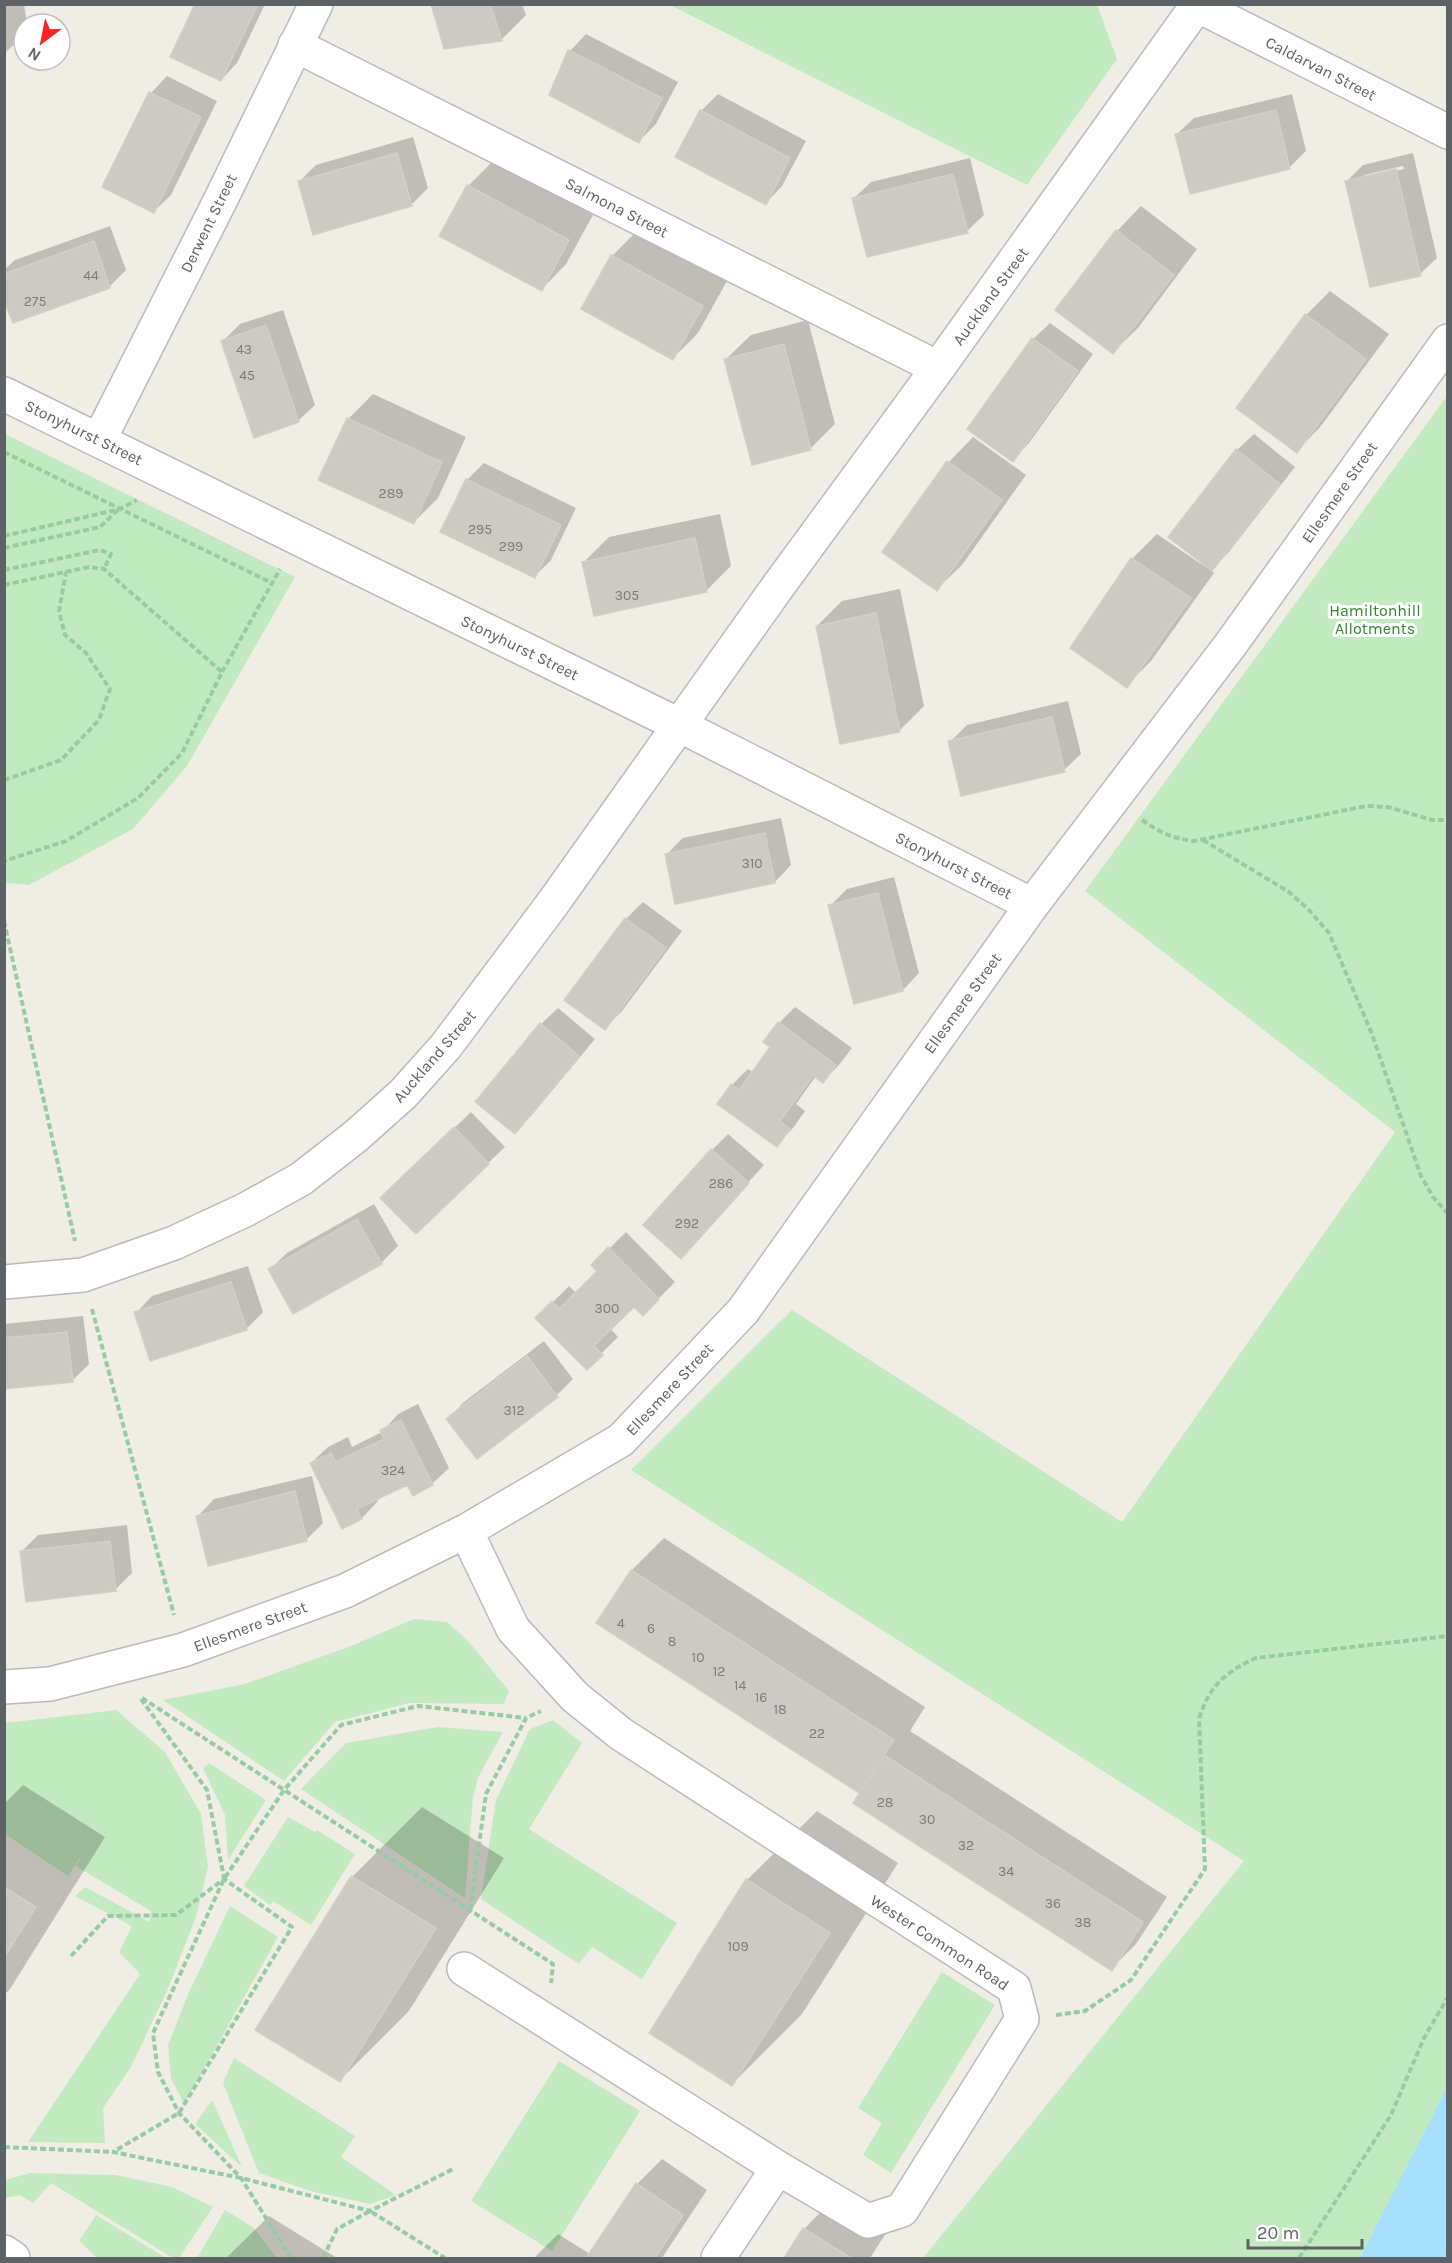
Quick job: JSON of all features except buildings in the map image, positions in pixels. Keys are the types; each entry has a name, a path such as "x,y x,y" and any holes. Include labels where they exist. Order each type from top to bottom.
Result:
{"street":[{"name":"Derwent Street","path":"99,440 316,4"},
{"name":"Caldarvan Street","path":"1197,5 1448,132"},
{"name":"Auckland Street","path":"4,1282 83,1275 174,1243 245,1210 301,1179 356,1136 404,1094 446,1046 553,903 1197,5"},
{"name":"Salmona Street","path":"295,45 938,368"},
{"name":"Ellesmere Street","path":"4,1687 50,1684 183,1650 345,1591 466,1531 621,1440 743,1311 1032,905 1231,644 1448,340"},
{"name":"Stonyhurst Street","path":"4,394 679,725 1032,905"},
{"name":"Wester Common Road","path":"466,1531 513,1629 575,1697 621,1734 1014,1988 1022,2019"},
{"path":"464,1969 778,2168 868,2221 902,2210 1022,2019"},
{"path":"718,2259 778,2168"},
{"path":"4,2252 13,2259"}],"path":[{"path":"4,452 272,583"},
{"path":"4,536 120,508 158,489 169,474"},
{"path":"4,548 100,527 120,508"},
{"path":"4,861 66,841 138,798 182,753 222,672 299,538"},
{"path":"4,570 100,550 111,554 104,569"},
{"path":"4,585 89,567 104,569 222,672"},
{"path":"4,780 61,760 99,720 110,689 86,653 65,635 59,611 66,572"},
{"path":"1113,798 1153,828 1179,839 1203,840 1366,806 1388,807 1432,820 1448,820"},
{"path":"1203,840 1290,892 1329,933 1372,1034 1421,1176 1433,1197 1448,1214"},
{"path":"1022,2019 1085,2011 1131,1980 1205,1869 1199,1719 1204,1703 1213,1687 1237,1667 1256,1658 1448,1636"},
{"path":"113,2152 179,2113 292,1927 224,1879 207,1790 139,1696 553,1964 546,2020"},
{"path":"291,2259 241,2178 179,2113 158,2072 153,2033 224,1879 284,1790 341,1725 418,1706 525,1718 575,1697"},
{"path":"470,1910 486,1794 525,1718"},
{"path":"71,1956 108,1917 176,1915 224,1879"},
{"path":"1299,2259 1391,2115 1424,2038 1448,1997"},
{"path":"4,2147 113,2152 241,2178 370,2211 445,2259"},
{"path":"323,2259 338,2229 453,2169"}],"green space":[{"path":"670,5 1097,5 1117,59 1027,185"},
{"name":"Hamiltonhill Allotments","path":"1447,396 1448,2088 1360,2258 923,2258 1244,1861 631,1470 792,1310 1122,1522 1395,1132 1085,891"},
{"path":"5,434 295,577 187,766 133,829 29,885 5,883"},
{"path":"414,1619 447,1622 468,1641 509,1691 504,1704 410,1703 335,1722 284,1781 163,1700 245,1684 351,1646"},
{"path":"116,1710 165,1752 201,1814 208,1867 196,1917 167,1991 131,2067 103,2108 105,2143 28,2142 140,1974 119,1952 132,1926 75,1896 85,1887 150,1922 151,1911 76,1866 87,1847 68,1876 5,1834 5,1723"},
{"path":"553,1720 582,1743 529,1829 677,1923 642,1979 592,1947 579,1964 481,1899 496,1800 530,1729"},
{"path":"438,1727 503,1732 478,1778 473,1797 465,1898 301,1789 346,1743"},
{"path":"209,1763 266,1800 228,1860 225,1815 203,1768"},
{"path":"288,1817 315,1832 317,1830 355,1854 311,1925 273,1901 270,1905 244,1886"},
{"path":"230,1906 278,1937 184,2104 171,2078 168,2045 189,1992"},
{"path":"942,1972 995,2005 891,2173 863,2155 882,2123 858,2108"},
{"path":"234,2058 355,2136 341,2157 396,2195 370,2204 310,2191 259,2173 223,2083"},
{"path":"559,2061 640,2111 552,2251 471,2201"},
{"path":"212,2100 242,2167 195,2124"},
{"path":"30,2173 116,2175 172,2187 213,2207 179,2258 173,2258 51,2183 33,2203 20,2195 5,2198 5,2180"},
{"path":"225,2210 254,2228 277,2258 197,2258"},
{"path":"96,2215 166,2258 97,2258 79,2241"}],"water":[{"path":"1447,2088 1447,2253 1444,2258 1360,2258"}]}
